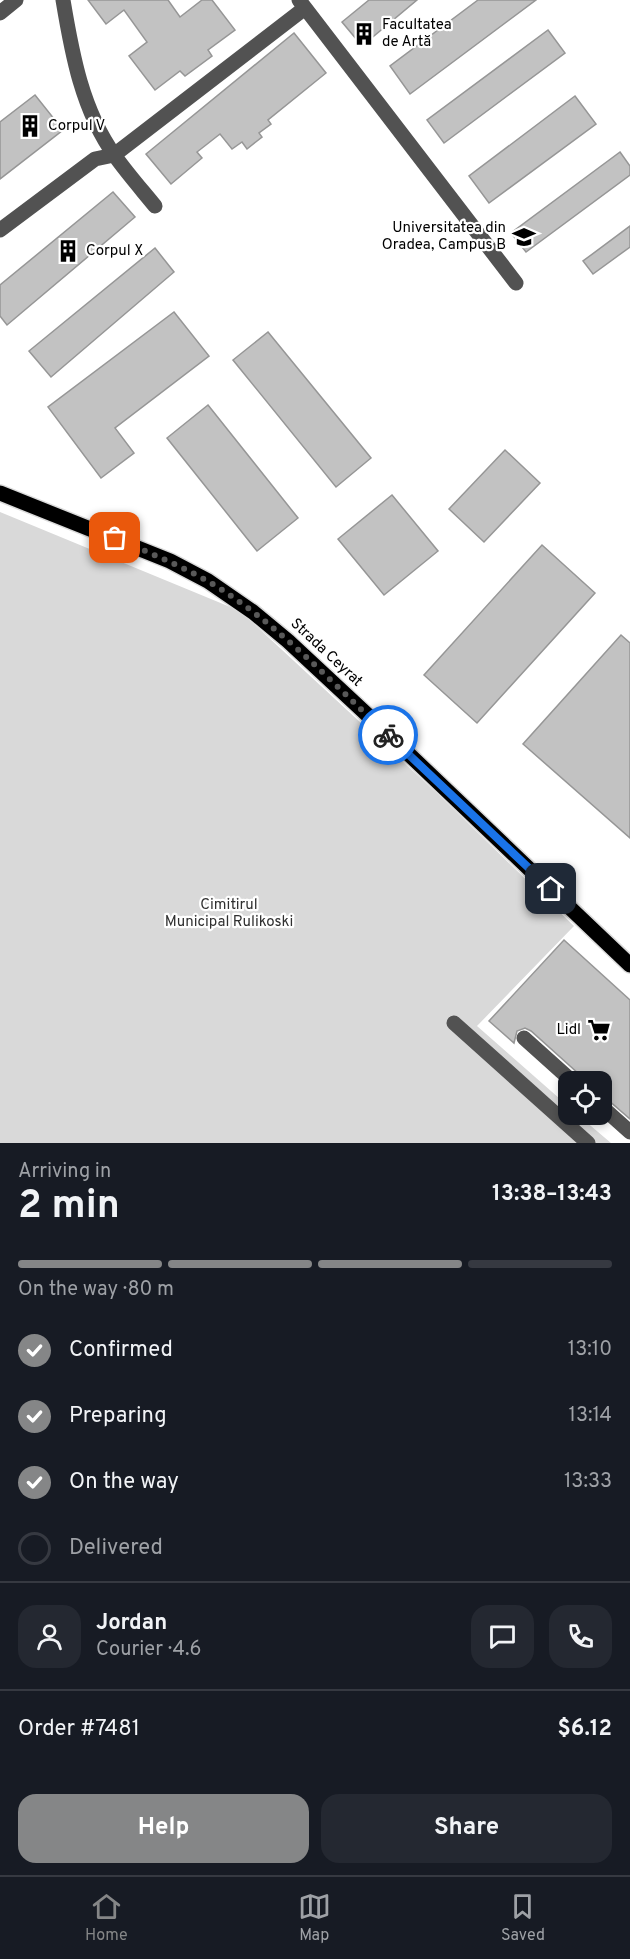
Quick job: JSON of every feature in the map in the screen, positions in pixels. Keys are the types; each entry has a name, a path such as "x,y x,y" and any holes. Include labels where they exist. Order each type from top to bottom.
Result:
{"main road":[{"name":"Strada Ceyrat","path":"0,493 170,561 208,581 253,612 288,641 628,960"}],"street":[{"path":"0,13 16,0"},
{"path":"63,0 75,67 94,121 114,155 155,206"},
{"path":"0,230 96,159 114,155 302,4 516,283"},
{"path":"454,1023 588,1143"},
{"path":"524,1038 561,1071"},
{"path":"612,1116 630,1132"}],"green space":[{"name":"Cimitirul Municipal Rulikoski","path":"0,512 240,611 440,796 574,926 477,1026 558,1097 558,1125 590,1125 611,1143 0,1143"}],"building":[{"path":"88,0 168,0 180,17 202,0 212,0 235,30 208,50 212,56 185,76 180,71 155,90 129,56 147,42 124,10 106,24"},
{"name":"Facultatea de Artă","path":"369,0 417,0 362,46 342,22"},
{"path":"478,0 536,0 410,94 390,66"},
{"path":"548,30 565,53 444,143 427,120"},
{"path":"294,33 326,73 268,120 271,124 259,133 262,137 247,149 242,142 232,149 220,134 197,152 202,158 171,184 146,154"},
{"name":"Corpul V","path":"35,95 63,130 0,179 0,122"},
{"path":"575,96 596,124 489,203 469,176"},
{"path":"620,152 630,166 630,175 526,252 511,233"},
{"name":"Corpul X","path":"113,192 135,217 7,325 0,316 0,285"},
{"path":"630,226 630,247 593,274 583,261"},
{"path":"155,248 174,272 51,377 29,351"},
{"path":"174,312 209,356 115,428 134,453 101,478 48,407"},
{"path":"268,332 371,458 336,487 233,360"},
{"path":"208,405 298,518 257,551 167,438"},
{"path":"505,450 540,483 484,542 449,509"},
{"path":"392,495 438,551 384,595 338,539"},
{"path":"542,545 595,593 477,723 424,675"},
{"path":"621,635 630,643 630,838 523,744"},
{"path":"564,940 630,1000 630,1119 612,1103 612,1071 576,1071 531,1031 525,1028 517,1031 514,1043 489,1021"}],"way so far":[{"path":"115,538 170,561 208,581 253,612 288,641 388,735"}],"place":[{"name":"Facultatea de Artă","path":"364,34"},
{"name":"Corpul V","path":"30,126"},
{"name":"Universitatea din Oradea, Campus B","path":"524,237"},
{"name":"Corpul X","path":"68,251"},
{"name":"Lidl","path":"599,1030"}],"route":[{"path":"388,735 551,889"}]}
